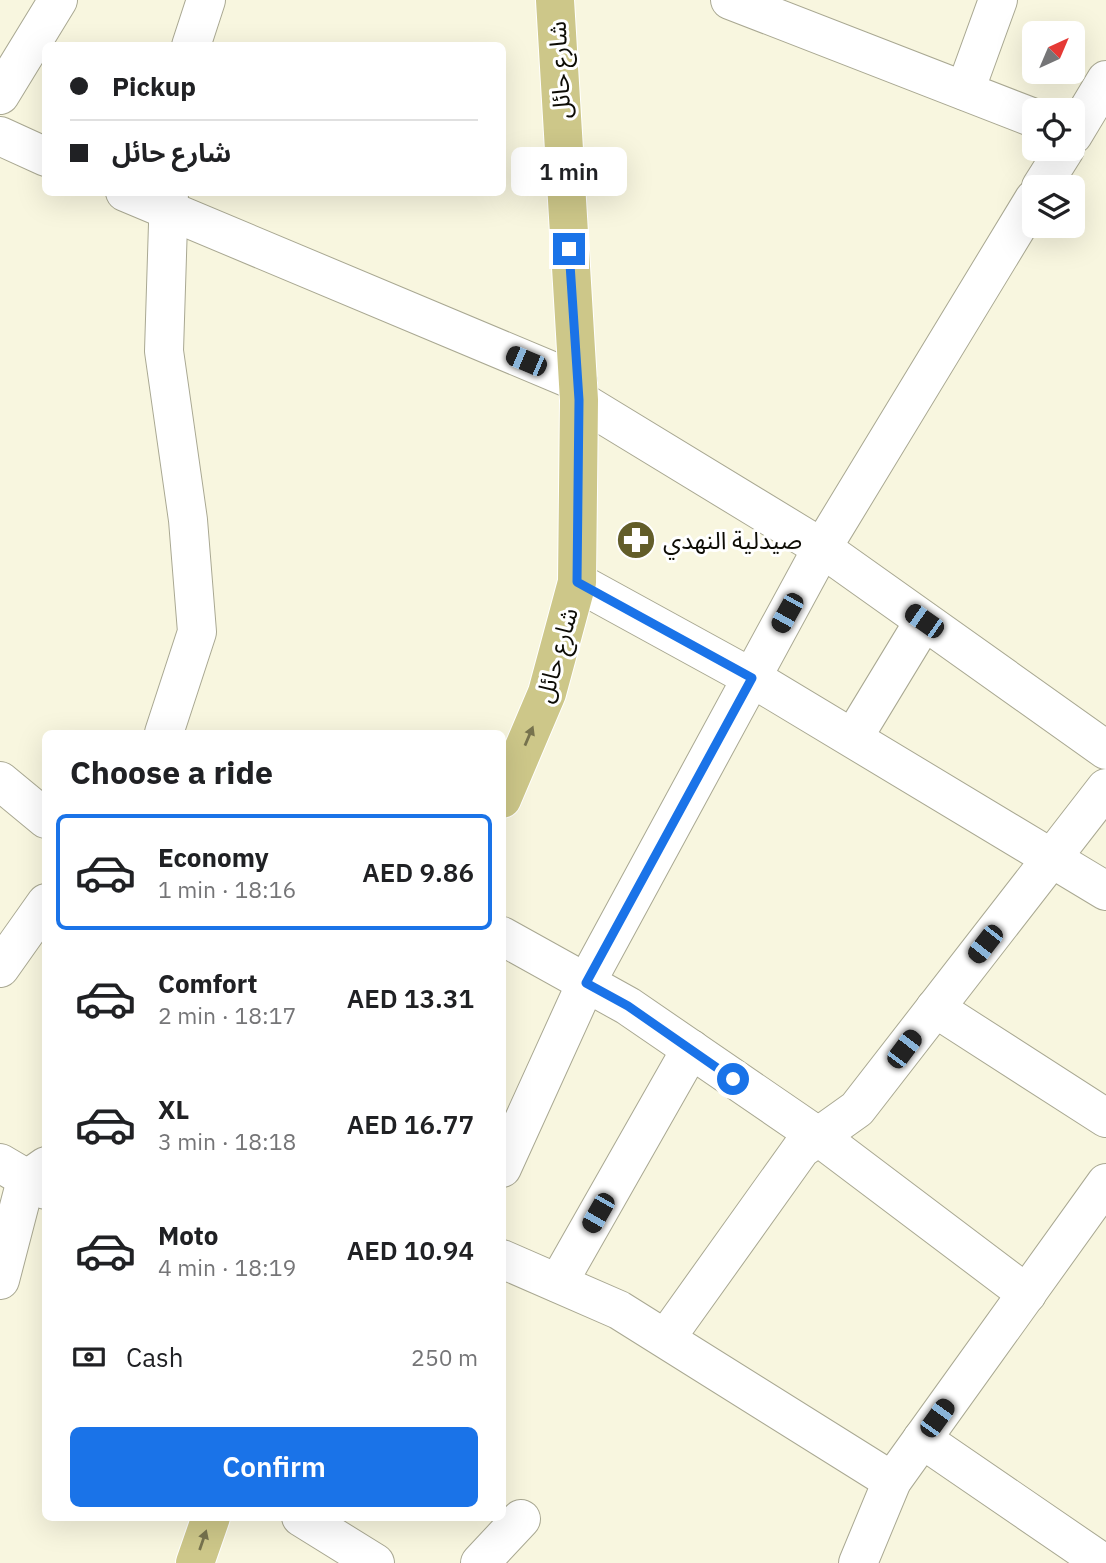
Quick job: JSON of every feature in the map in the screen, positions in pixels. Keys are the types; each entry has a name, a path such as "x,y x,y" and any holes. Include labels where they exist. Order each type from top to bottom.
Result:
{"main road":[{"name":"شارع حائل","path":"506,790 547,693 577,582 578,391 555,0"},
{"path":"195,1563 210,1521"}],"street":[{"path":"0,95 58,0"},
{"path":"192,42 206,0"},
{"path":"730,0 1022,113"},
{"path":"965,91 998,0"},
{"path":"1085,124 1106,80"},
{"path":"0,136 42,155"},
{"path":"1050,175 1061,161"},
{"path":"142,196 168,202 578,391 822,548 1106,750"},
{"path":"165,730 197,632 188,520 164,351 168,202"},
{"path":"506,1159 586,983 822,548 1022,219"},
{"path":"577,582 752,678 1106,891"},
{"path":"853,738 924,621"},
{"path":"0,781 42,816"},
{"path":"666,1338 801,1149 857,1110 1106,788"},
{"path":"0,968 42,909"},
{"path":"506,938 628,1006 691,1049 818,1137 1027,1294"},
{"path":"935,1008 1106,1118"},
{"path":"558,1283 691,1049"},
{"path":"0,1280 29,1175"},
{"path":"858,1563 892,1482 1106,1183"},
{"path":"506,1261 619,1310 892,1482"},
{"path":"922,1439 1102,1563"},
{"path":"480,1563 521,1519"},
{"path":"307,1521 375,1563"}],"place":[{"name":"صيدلية النهدي","path":"636,540"}],"route":[{"path":"569,249 579,400 577,582 752,678 586,983 628,1006 733,1079"}]}
